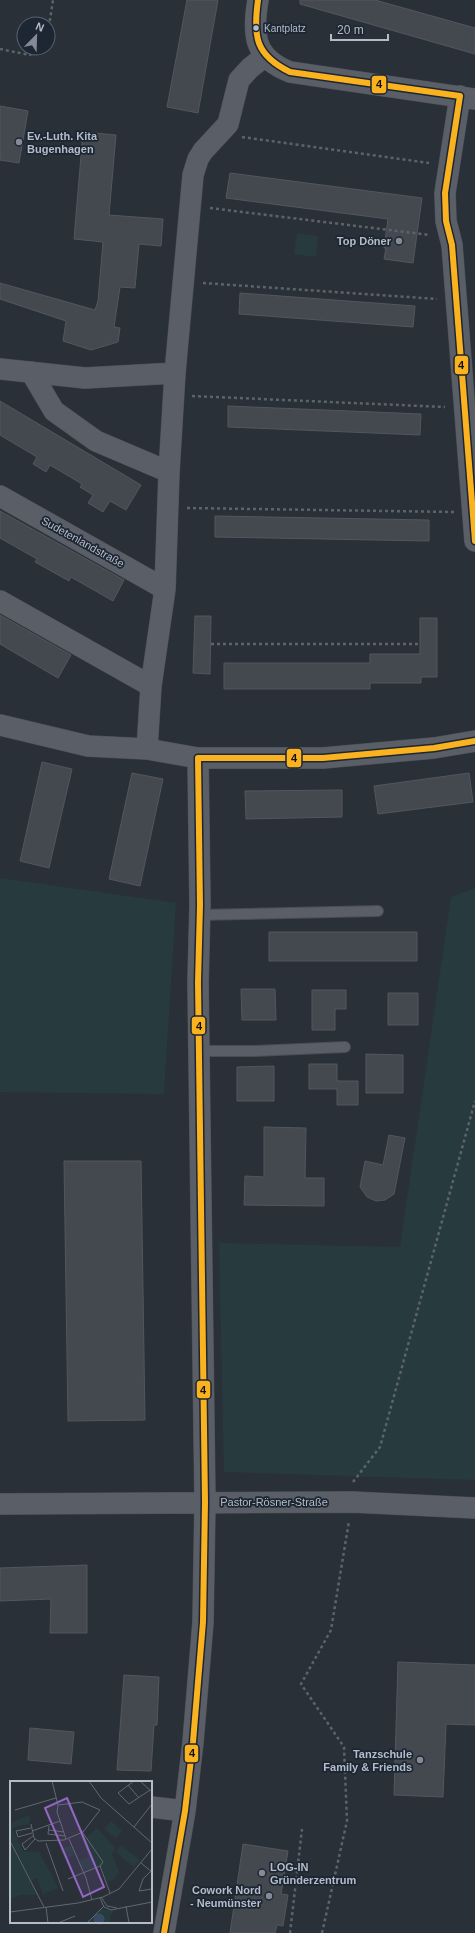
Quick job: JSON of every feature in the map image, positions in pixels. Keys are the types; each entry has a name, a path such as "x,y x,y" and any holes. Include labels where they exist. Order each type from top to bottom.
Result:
{"street":[{"path":"258,0 255,18 256,42 264,57 276,67 290,72 468,97 445,193 446,221 450,237 456,301 475,541"},
{"path":"147,749 151,686 165,589 169,472 175,373 193,175 198,159 208,145 220,134 230,119 239,80 250,68 264,57"},
{"path":"0,369 85,378 175,373"},
{"path":"31,372 54,411 96,441 169,472"},
{"name":"Sudetenlandstraße","path":"0,496 165,589"},
{"path":"0,600 151,686"},
{"path":"0,725 88,746 147,749 198,758 323,758 434,748 475,741"},
{"path":"164,1933 185,1811 193,1742 203,1622 205,1502 199,1051 198,758"},
{"name":"Pastor-Rösner-Straße","path":"0,1504 352,1502 475,1508"},
{"path":"152,1807 185,1811"}],"lane":[{"path":"199,915 378,911"},
{"path":"199,1051 255,1051 344,1047"}],"path":[{"path":"51,16 53,0"},
{"path":"0,50 16,53"},
{"path":"220,134 426,163"},
{"path":"190,206 450,237"},
{"path":"183,282 456,301"},
{"path":"174,395 464,408"},
{"path":"168,508 472,512"},
{"path":"211,644 420,644"},
{"path":"322,1933 346,1821 344,1747 301,1684 331,1630 352,1502 353,1483 380,1447 475,1101"},
{"path":"290,1933 302,1829"}],"green space":[{"path":"297,233 318,236 316,257 294,254"},
{"path":"0,878 176,903 164,1094 0,1092"},
{"path":"475,888 475,1480 224,1472 219,1243 400,1247 451,897"}],"building":[{"path":"187,0 218,0 198,113 167,107"},
{"path":"300,0 375,0 475,28 475,54 300,4"},
{"path":"0,106 28,111 19,163 0,160"},
{"path":"83,132 116,135 109,215 163,219 161,246 139,244 135,288 120,287 114,327 120,328 118,342 91,350 63,341 66,321 0,299 0,283 95,310 98,301 103,242 74,239"},
{"path":"230,173 422,198 413,263 384,259 388,219 226,198"},
{"path":"240,293 415,306 413,327 239,314"},
{"path":"0,401 141,485 126,510 110,501 103,512 88,503 93,495 80,487 82,484 50,465 46,472 33,464 37,457 0,435"},
{"path":"228,406 421,414 420,435 228,427"},
{"path":"0,511 124,580 113,601 71,577 69,581 35,562 37,559 0,538"},
{"path":"215,516 429,520 429,541 215,537"},
{"path":"0,615 71,655 58,678 0,644"},
{"path":"195,616 211,616 210,674 193,673"},
{"path":"420,618 437,618 437,677 421,677 421,683 370,683 370,689 224,689 224,663 370,663 370,654 420,654"},
{"path":"42,762 72,769 49,868 20,861"},
{"path":"132,773 163,779 140,886 109,879"},
{"path":"469,773 473,802 378,814 374,786"},
{"path":"342,790 342,817 246,819 245,791"},
{"path":"269,932 417,932 417,961 269,961"},
{"path":"241,989 275,989 276,1020 242,1020"},
{"path":"312,990 346,990 346,1009 335,1009 335,1030 312,1030"},
{"path":"388,993 418,993 418,1025 388,1025"},
{"path":"366,1054 403,1055 403,1093 366,1093"},
{"path":"309,1064 337,1064 337,1081 358,1081 358,1105 337,1105 337,1089 309,1089"},
{"path":"274,1066 274,1101 237,1101 237,1067"},
{"path":"264,1127 306,1128 305,1178 324,1178 324,1206 244,1205 245,1176 264,1177"},
{"path":"389,1135 405,1138 394,1194 385,1200 376,1201 367,1197 360,1187 365,1161 383,1165"},
{"path":"64,1161 141,1161 145,1420 68,1421"},
{"path":"87,1565 87,1633 50,1633 51,1599 0,1601 0,1568"},
{"name":"Tanzschule Family & Friends","path":"398,1662 475,1665 475,1725 446,1724 443,1797 394,1795"},
{"path":"124,1675 159,1677 157,1725 154,1725 151,1771 117,1770"},
{"path":"30,1728 74,1732 71,1764 28,1760"},
{"name":"LOG-IN Gründerzentrum","path":"243,1844 288,1851 281,1894 288,1895 283,1926 277,1925 275,1933 230,1933"}],"transit line":[{"name":"4","path":"258,0 256,24 259,43 263,51 270,59 278,66 290,72 460,96 445,193 446,221 452,245 475,541"},
{"name":"4","path":"164,1933 185,1811 193,1742 203,1622 205,1502 198,982 200,905 198,758 323,758 434,748 475,741"}],"place":[{"name":"Kantplatz","path":"256,28"},
{"name":"Ev.-Luth. Kita Bugenhagen","path":"19,142"},
{"name":"Top Döner","path":"399,241"},
{"name":"Tanzschule Family & Friends","path":"420,1760"},
{"name":"LOG-IN Gründerzentrum","path":"262,1873"},
{"name":"Cowork Nord - Neumünster","path":"269,1896"}]}
